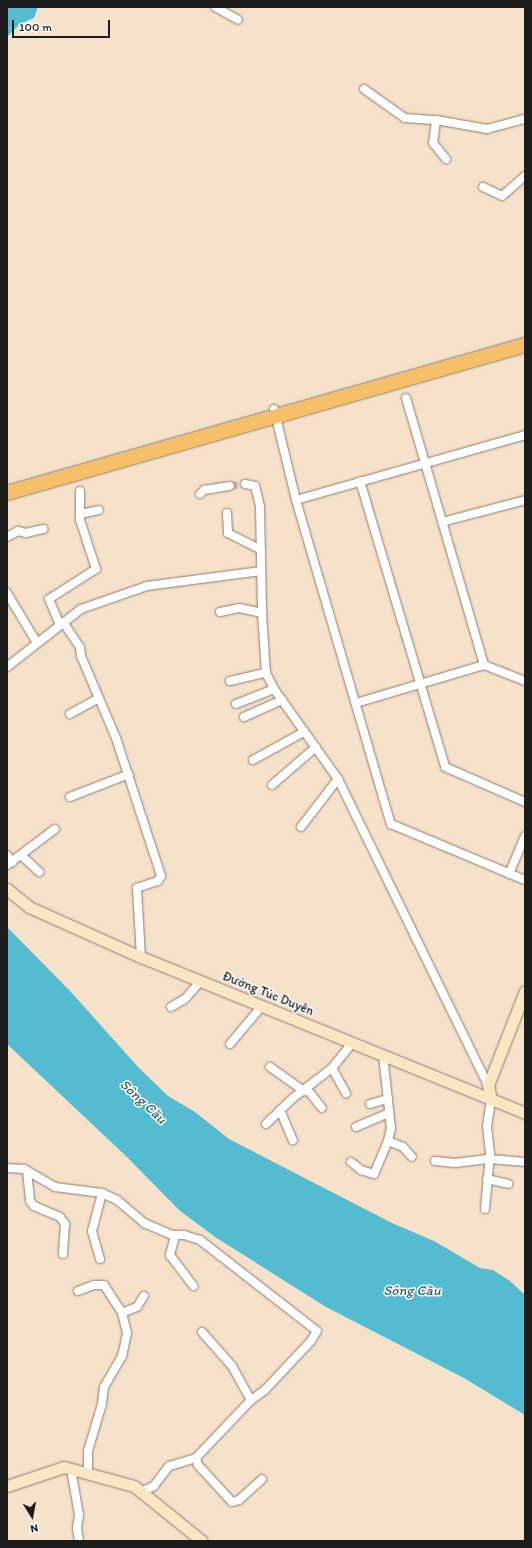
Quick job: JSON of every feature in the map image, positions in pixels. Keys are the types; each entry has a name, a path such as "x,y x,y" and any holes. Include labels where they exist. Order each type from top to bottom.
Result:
{"highway":[{"path":"7,492 525,339"},
{"path":"7,486 525,345"}],"street":[{"path":"214,7 238,20"},
{"path":"364,90 405,118 436,120 486,129 525,119"},
{"path":"436,120 433,143 446,159"},
{"path":"483,187 502,196 525,176"},
{"path":"406,398 484,665"},
{"path":"275,412 296,500 391,824 525,880"},
{"path":"296,500 525,435"},
{"path":"360,481 445,768 525,802"},
{"path":"245,484 255,486 260,503 262,613 266,673 274,689 338,779 488,1085 491,1100 487,1126 490,1159 485,1209"},
{"path":"200,494 204,490 230,486"},
{"path":"80,491 81,524 96,569 49,599 62,624 80,647 81,656 129,774 162,876 158,881 137,888 141,957"},
{"path":"442,522 525,500"},
{"path":"80,514 99,510"},
{"path":"227,513 228,532 261,550"},
{"path":"7,537 18,531 26,533 44,529"},
{"path":"7,667 81,609 142,587 261,570"},
{"path":"7,594 37,643"},
{"path":"220,612 239,608 262,613"},
{"path":"356,703 484,665 525,681"},
{"path":"230,680 266,673"},
{"path":"236,704 274,689"},
{"path":"70,714 99,698"},
{"path":"244,717 282,700"},
{"path":"253,760 304,732"},
{"path":"272,785 316,748"},
{"path":"70,797 129,774"},
{"path":"301,827 338,779"},
{"path":"7,855 10,864 55,829"},
{"path":"509,874 525,836"},
{"path":"21,855 39,872"},
{"name":"Đường Túc Duyên","path":"7,889 29,907 141,957 525,1113"},
{"path":"171,1007 185,999 200,982"},
{"path":"488,1085 525,991"},
{"path":"230,1044 261,1007"},
{"path":"266,1124 280,1110 332,1068 352,1043"},
{"path":"351,1162 361,1170 374,1174 388,1141 389,1113 383,1055"},
{"path":"270,1067 306,1090 322,1108"},
{"path":"332,1068 346,1093"},
{"path":"370,1104 388,1099"},
{"path":"280,1110 293,1140"},
{"path":"356,1127 389,1113"},
{"path":"388,1141 403,1147 412,1157"},
{"path":"435,1161 455,1163 490,1159 525,1162"},
{"path":"7,1168 27,1171 55,1187 102,1193 117,1200 144,1223 175,1236 184,1235 204,1243 317,1331 311,1341 266,1390 251,1400 196,1458 169,1466 154,1486 141,1492"},
{"path":"27,1171 30,1201 34,1206 60,1217 65,1224 63,1254"},
{"path":"487,1179 508,1184"},
{"path":"100,1259 92,1231 102,1193"},
{"path":"175,1236 170,1255 193,1286"},
{"path":"78,1291 94,1285 104,1285 122,1312 127,1334 122,1356 104,1386 102,1404 88,1450 88,1474"},
{"path":"122,1312 137,1307 144,1296"},
{"path":"202,1332 232,1366 251,1400"},
{"path":"196,1458 198,1465 232,1502 240,1500 262,1479"},
{"path":"7,1486 64,1467 134,1486 202,1541"},
{"path":"71,1469 79,1515 77,1528 79,1541"}],"water":[{"path":"7,7 38,7 34,18 20,24 7,37"},
{"name":"Sông Cầu","path":"7,927 71,992 138,1067 168,1096 195,1112 229,1139 392,1223 434,1241 480,1268 493,1270 510,1281 525,1295 525,1415 464,1378 326,1307 215,1237 179,1210 127,1157 7,1044"}],"tunnel":[{"path":"230,486 245,484"}]}
